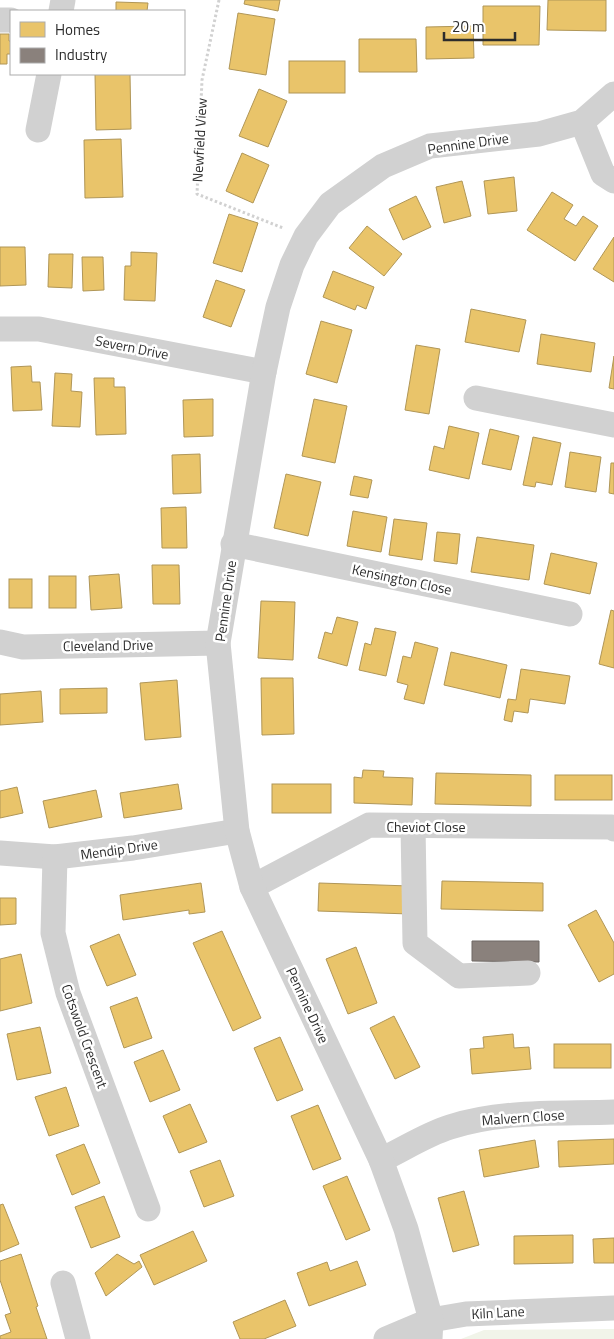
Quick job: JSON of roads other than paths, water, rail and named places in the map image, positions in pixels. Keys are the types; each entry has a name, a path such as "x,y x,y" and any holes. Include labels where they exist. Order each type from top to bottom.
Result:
{"street":[{"path":"38,130 49,75"},
{"name":"Pennine Drive","path":"430,1329 406,1229 381,1160 252,887 237,831 218,643 264,372 278,307 292,265 306,236 330,204 382,166 430,146 539,134 582,122 614,94"},
{"path":"582,122 603,174 614,182"},
{"name":"Severn Drive","path":"0,329 39,329 264,372"},
{"path":"476,398 614,425"},
{"name":"Kensington Close","path":"234,544 570,614"},
{"name":"Cleveland Drive","path":"0,642 24,647 218,643"},
{"name":"Cheviot Close","path":"252,887 369,825 612,827 614,829"},
{"path":"413,826 415,943 459,976 528,973"},
{"name":"Mendip Drive","path":"0,853 55,857 133,848 237,831"},
{"name":"Cotswold Crescent","path":"55,857 53,934 68,993 148,1209"},
{"name":"Malvern Close","path":"381,1160 448,1127 470,1121 492,1117 614,1112"},
{"path":"63,1283 78,1339"},
{"name":"Kiln Lane","path":"386,1339 430,1329 466,1314 614,1308"}]}
